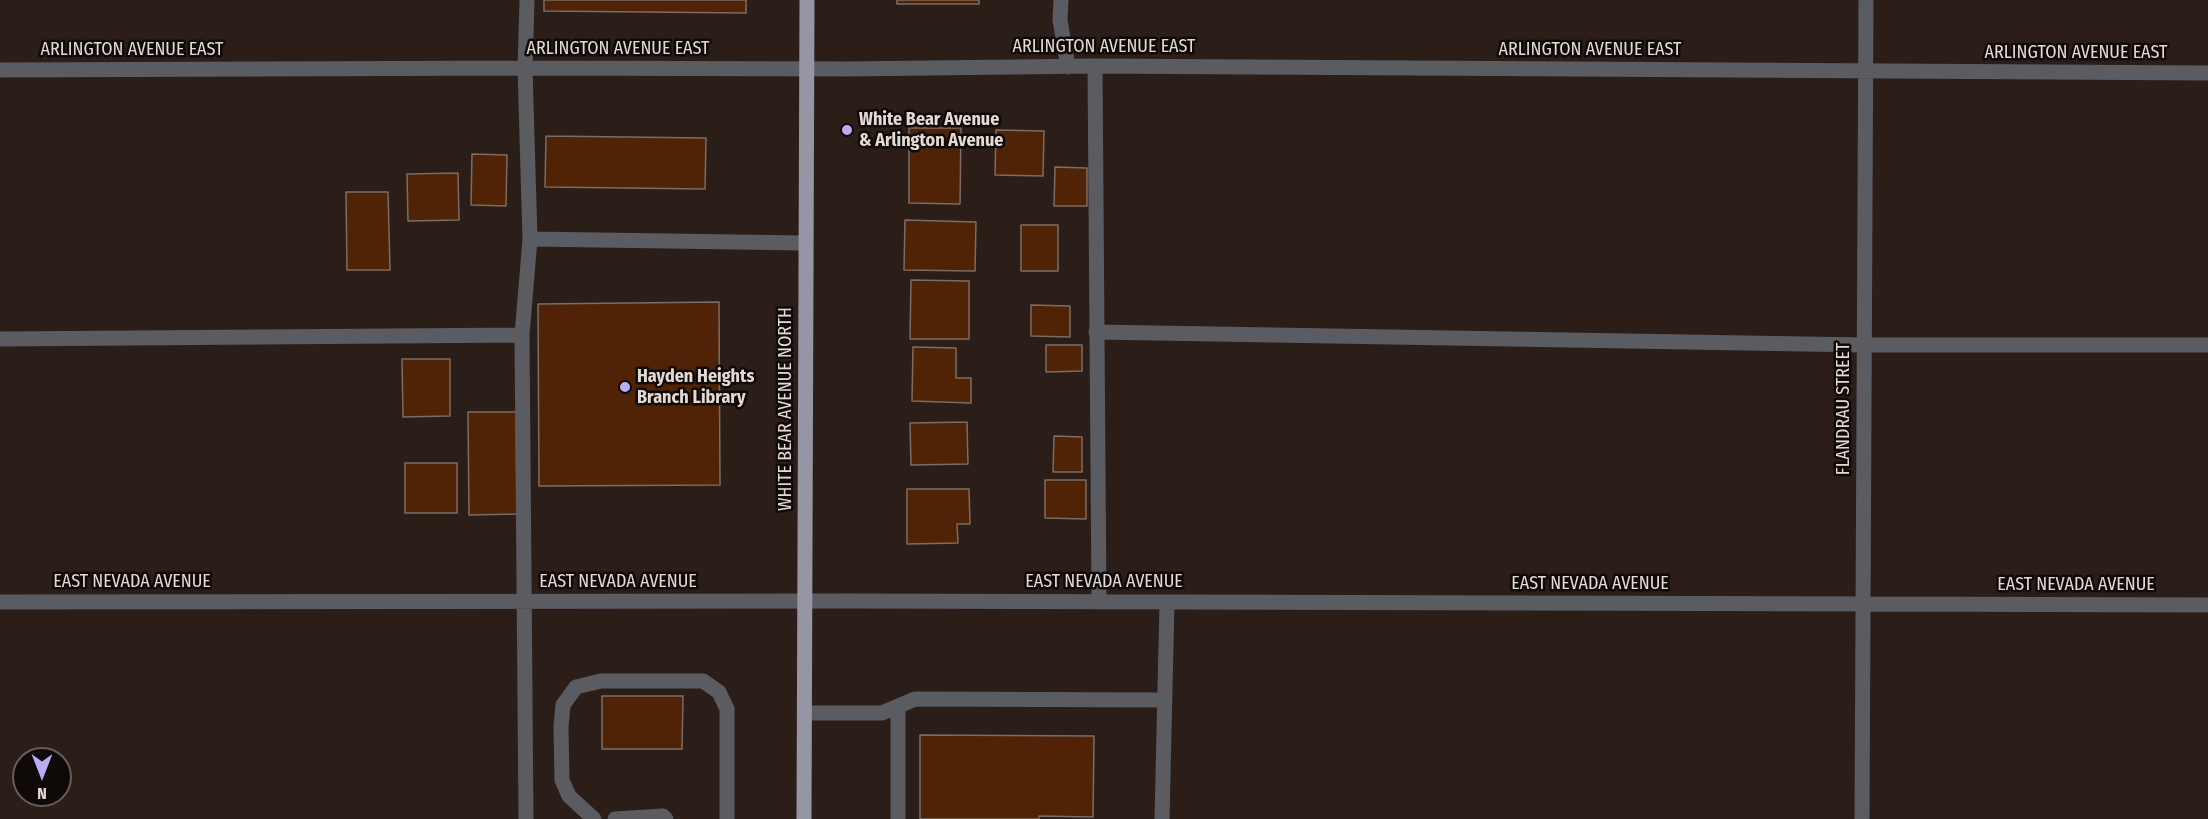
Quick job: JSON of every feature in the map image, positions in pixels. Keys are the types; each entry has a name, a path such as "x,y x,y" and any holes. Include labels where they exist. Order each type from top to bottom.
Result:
{"main road":[{"name":"WHITE BEAR AVENUE NORTH","path":"804,819 807,0"}],"street":[{"path":"526,819 522,335 530,238 525,68 527,0"},
{"path":"1061,0 1060,20 1068,67"},
{"name":"FLANDRAU STREET","path":"1862,819 1866,0"},
{"path":"1095,66 1099,602"},
{"name":"ARLINGTON AVENUE EAST","path":"0,70 806,69 1095,66 2208,73"},
{"path":"530,238 805,243"},
{"path":"1096,332 1864,345 2208,345"},
{"path":"0,339 522,335"},
{"name":"EAST NEVADA AVENUE","path":"0,602 805,601 2208,605"},
{"path":"1162,819 1167,602"},
{"path":"594,819 569,796 562,780 563,705 576,687 601,681 703,681 719,692 727,709 727,819"},
{"path":"805,713 882,713 915,699 1164,700"},
{"path":"898,706 898,819"},
{"path":"615,819 663,816 666,819"}],"building":[{"path":"544,0 746,0 746,13 544,11"},
{"path":"897,0 979,0 979,4 897,4"},
{"path":"909,128 961,128 960,204 909,203"},
{"path":"996,130 1044,131 1043,176 995,175"},
{"path":"546,136 706,138 705,189 545,187"},
{"path":"472,154 507,155 506,206 471,205"},
{"path":"1055,167 1087,168 1087,206 1054,206"},
{"path":"458,173 459,220 408,221 407,174"},
{"path":"346,192 388,192 390,270 347,270"},
{"path":"905,220 976,222 975,271 904,270"},
{"path":"1021,225 1058,225 1058,271 1021,271"},
{"path":"911,280 969,281 969,339 910,339"},
{"path":"719,302 720,485 539,486 538,304"},
{"path":"1031,305 1070,306 1070,337 1031,336"},
{"path":"1046,345 1082,345 1082,371 1046,372"},
{"path":"913,347 956,348 956,378 971,378 971,403 912,401"},
{"path":"402,359 450,359 450,416 403,417"},
{"path":"468,412 516,412 517,514 469,515"},
{"path":"967,422 968,464 911,465 910,423"},
{"path":"1054,436 1082,437 1082,472 1053,472"},
{"path":"405,463 457,463 457,513 405,513"},
{"path":"1045,480 1086,480 1086,519 1045,518"},
{"path":"907,489 969,489 970,524 957,524 958,543 907,544"},
{"path":"602,696 683,696 682,749 602,749"},
{"path":"920,735 1094,736 1093,817 920,819"}],"place":[{"name":"White Bear Avenue & Arlington Avenue","path":"847,130"},
{"name":"Hayden Heights Branch Library","path":"625,387"}]}
